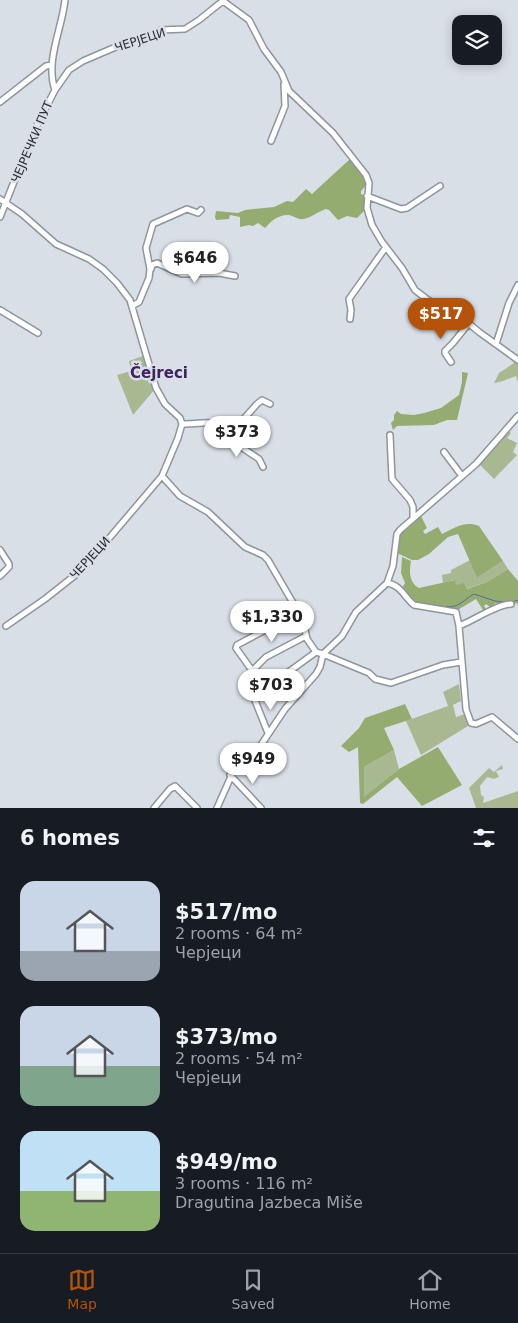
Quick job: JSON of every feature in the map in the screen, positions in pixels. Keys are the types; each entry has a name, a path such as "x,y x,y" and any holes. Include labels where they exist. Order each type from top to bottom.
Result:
{"street":[{"name":"ЧЕЈРЕЧКИ ПУТ","path":"0,217 35,129 55,90 52,81 52,65 65,0"},
{"name":"ЧЕРЈЕЦИ","path":"55,90 69,70 83,61 161,30 185,29 224,1 249,20 264,49 284,76 289,92 333,133 366,175 369,183 367,196 368,211 372,225 420,295 461,317 518,360"},
{"path":"0,102 46,66 52,65"},
{"path":"271,141 285,106 284,76"},
{"path":"367,196 401,210 440,186"},
{"path":"0,198 22,214 56,244 89,259 103,269 117,283 132,306 156,388 165,404 180,418 182,424 216,423 222,425 230,432 238,445 259,459 264,467"},
{"path":"132,306 142,298 149,278 150,269 146,248 153,224 187,209 198,213 202,210"},
{"path":"350,319 349,299 386,247"},
{"path":"150,269 152,265 157,263 182,274 219,273 235,276"},
{"path":"496,344 509,303 518,285"},
{"path":"0,310 38,333"},
{"path":"450,362 445,351 469,323"},
{"path":"230,432 262,400 270,404"},
{"path":"217,808 230,776 242,761 260,744 285,709 316,674 323,654 342,636 356,612 387,583 391,571 397,534 490,449 518,416"},
{"name":"ЧЕРЈЕЦИ","path":"6,626 45,599 83,568 162,476 182,424"},
{"path":"390,435 392,479 410,500 413,507 413,518"},
{"path":"444,452 462,476"},
{"path":"162,476 180,496 208,512 245,547 263,555 268,560 299,612 303,620 306,636 316,652 369,673 374,679 387,683 443,665 461,662"},
{"path":"0,550 10,567 0,576"},
{"path":"387,583 402,590 414,605 456,612 459,626 466,709 470,722 476,724 492,716 518,739"},
{"path":"459,626 473,621 502,605 511,604"},
{"path":"299,612 237,645 236,648 253,670 266,657 306,636"},
{"path":"283,676 316,652"},
{"path":"254,698 268,733"},
{"path":"230,776 261,808"},
{"path":"154,808 174,786 196,808"}],"green space":[{"path":"350,159 363,174 366,185 361,191 361,194 365,196 365,210 357,218 347,216 338,220 326,209 304,219 289,215 282,216 265,228 258,223 253,226 240,227 240,217 230,215 229,219 216,220 216,211 238,213 245,210 274,207 287,201 293,202 306,189 312,194"},
{"path":"508,353 518,362 518,382 516,376 494,383 499,373 514,363 507,355"},
{"path":"146,355 155,389 133,415 117,375 131,371 129,361"},
{"path":"462,372 468,373 457,420 447,420 434,425 397,426 393,430 391,423 397,411 401,414 414,415 424,413 441,408 459,395"},
{"path":"507,430 511,433 507,438 517,443 513,452 517,455 494,479 478,463"},
{"path":"420,514 427,528 423,531 425,534 438,527 442,534 464,524 479,526 503,561 477,578 458,534 448,537 429,554 418,560 412,560 395,552 400,532"},
{"path":"402,557 411,561 410,576 413,583 419,588 455,580 456,585 464,583 467,589 487,582 508,569 518,581 518,606 517,603 504,606 496,603 490,607 486,604 484,606 488,612 485,613 476,599 454,612 417,607 401,590 405,583 401,573"},
{"path":"470,560 477,578 503,561 508,569 487,582 466,589 456,586 454,580 443,583 442,575 451,573 451,570"},
{"path":"459,684 461,701 453,705 456,717 465,714 468,726 421,755 406,721 448,706 443,692"},
{"path":"405,704 412,719 384,728 394,750 364,767 364,797 399,769 438,747 462,785 422,806 397,777 363,804 360,803 358,747 349,752 341,746 359,728 365,718"},
{"path":"394,750 399,769 364,798 364,767"},
{"path":"502,765 503,769 496,771 499,777 494,779 487,777 480,786 481,795 484,797 483,803 518,791 518,808 476,808 469,788 489,768 494,772"}],"waterway":[{"path":"438,606 455,606 474,594 495,601 505,602"},
{"path":"512,602 518,600"}],"district":[{"name":"Čejreci","path":"159,373"}]}
